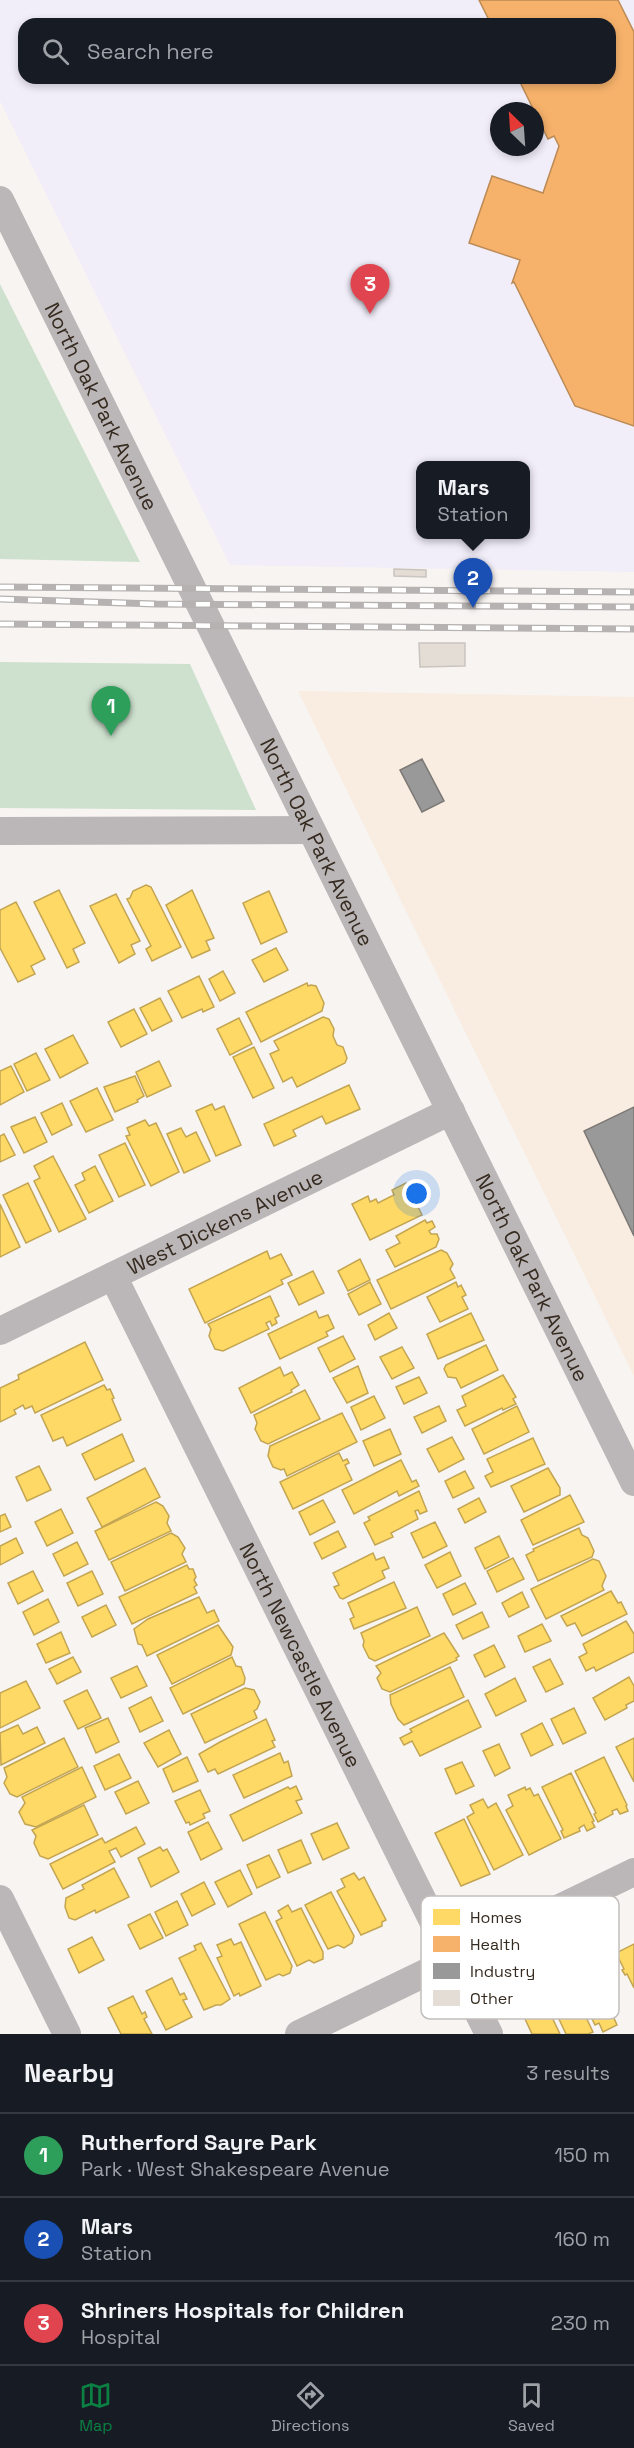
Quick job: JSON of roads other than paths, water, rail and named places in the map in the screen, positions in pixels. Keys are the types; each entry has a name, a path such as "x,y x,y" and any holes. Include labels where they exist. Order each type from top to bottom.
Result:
{"street":[{"name":"North Oak Park Avenue","path":"0,200 634,1482"},
{"path":"0,831 311,830"},
{"name":"West Dickens Avenue","path":"0,1331 451,1111"},
{"name":"North Newcastle Avenue","path":"113,1276 421,1897"},
{"path":"584,1896 634,1872"},
{"path":"0,1899 67,2034"},
{"path":"299,2034 421,1975"},
{"name":"North Newcastle Avenue","path":"482,2019 489,2034"}],"railway":[{"path":"0,587 634,592"},
{"path":"0,599 156,604 634,607"},
{"path":"0,624 634,629"}],"place":[{"name":"Shriners Hospitals for Children","path":"370,314"},
{"name":"Mars","path":"473,608"},
{"name":"Rutherford Sayre Park","path":"111,736"}]}
